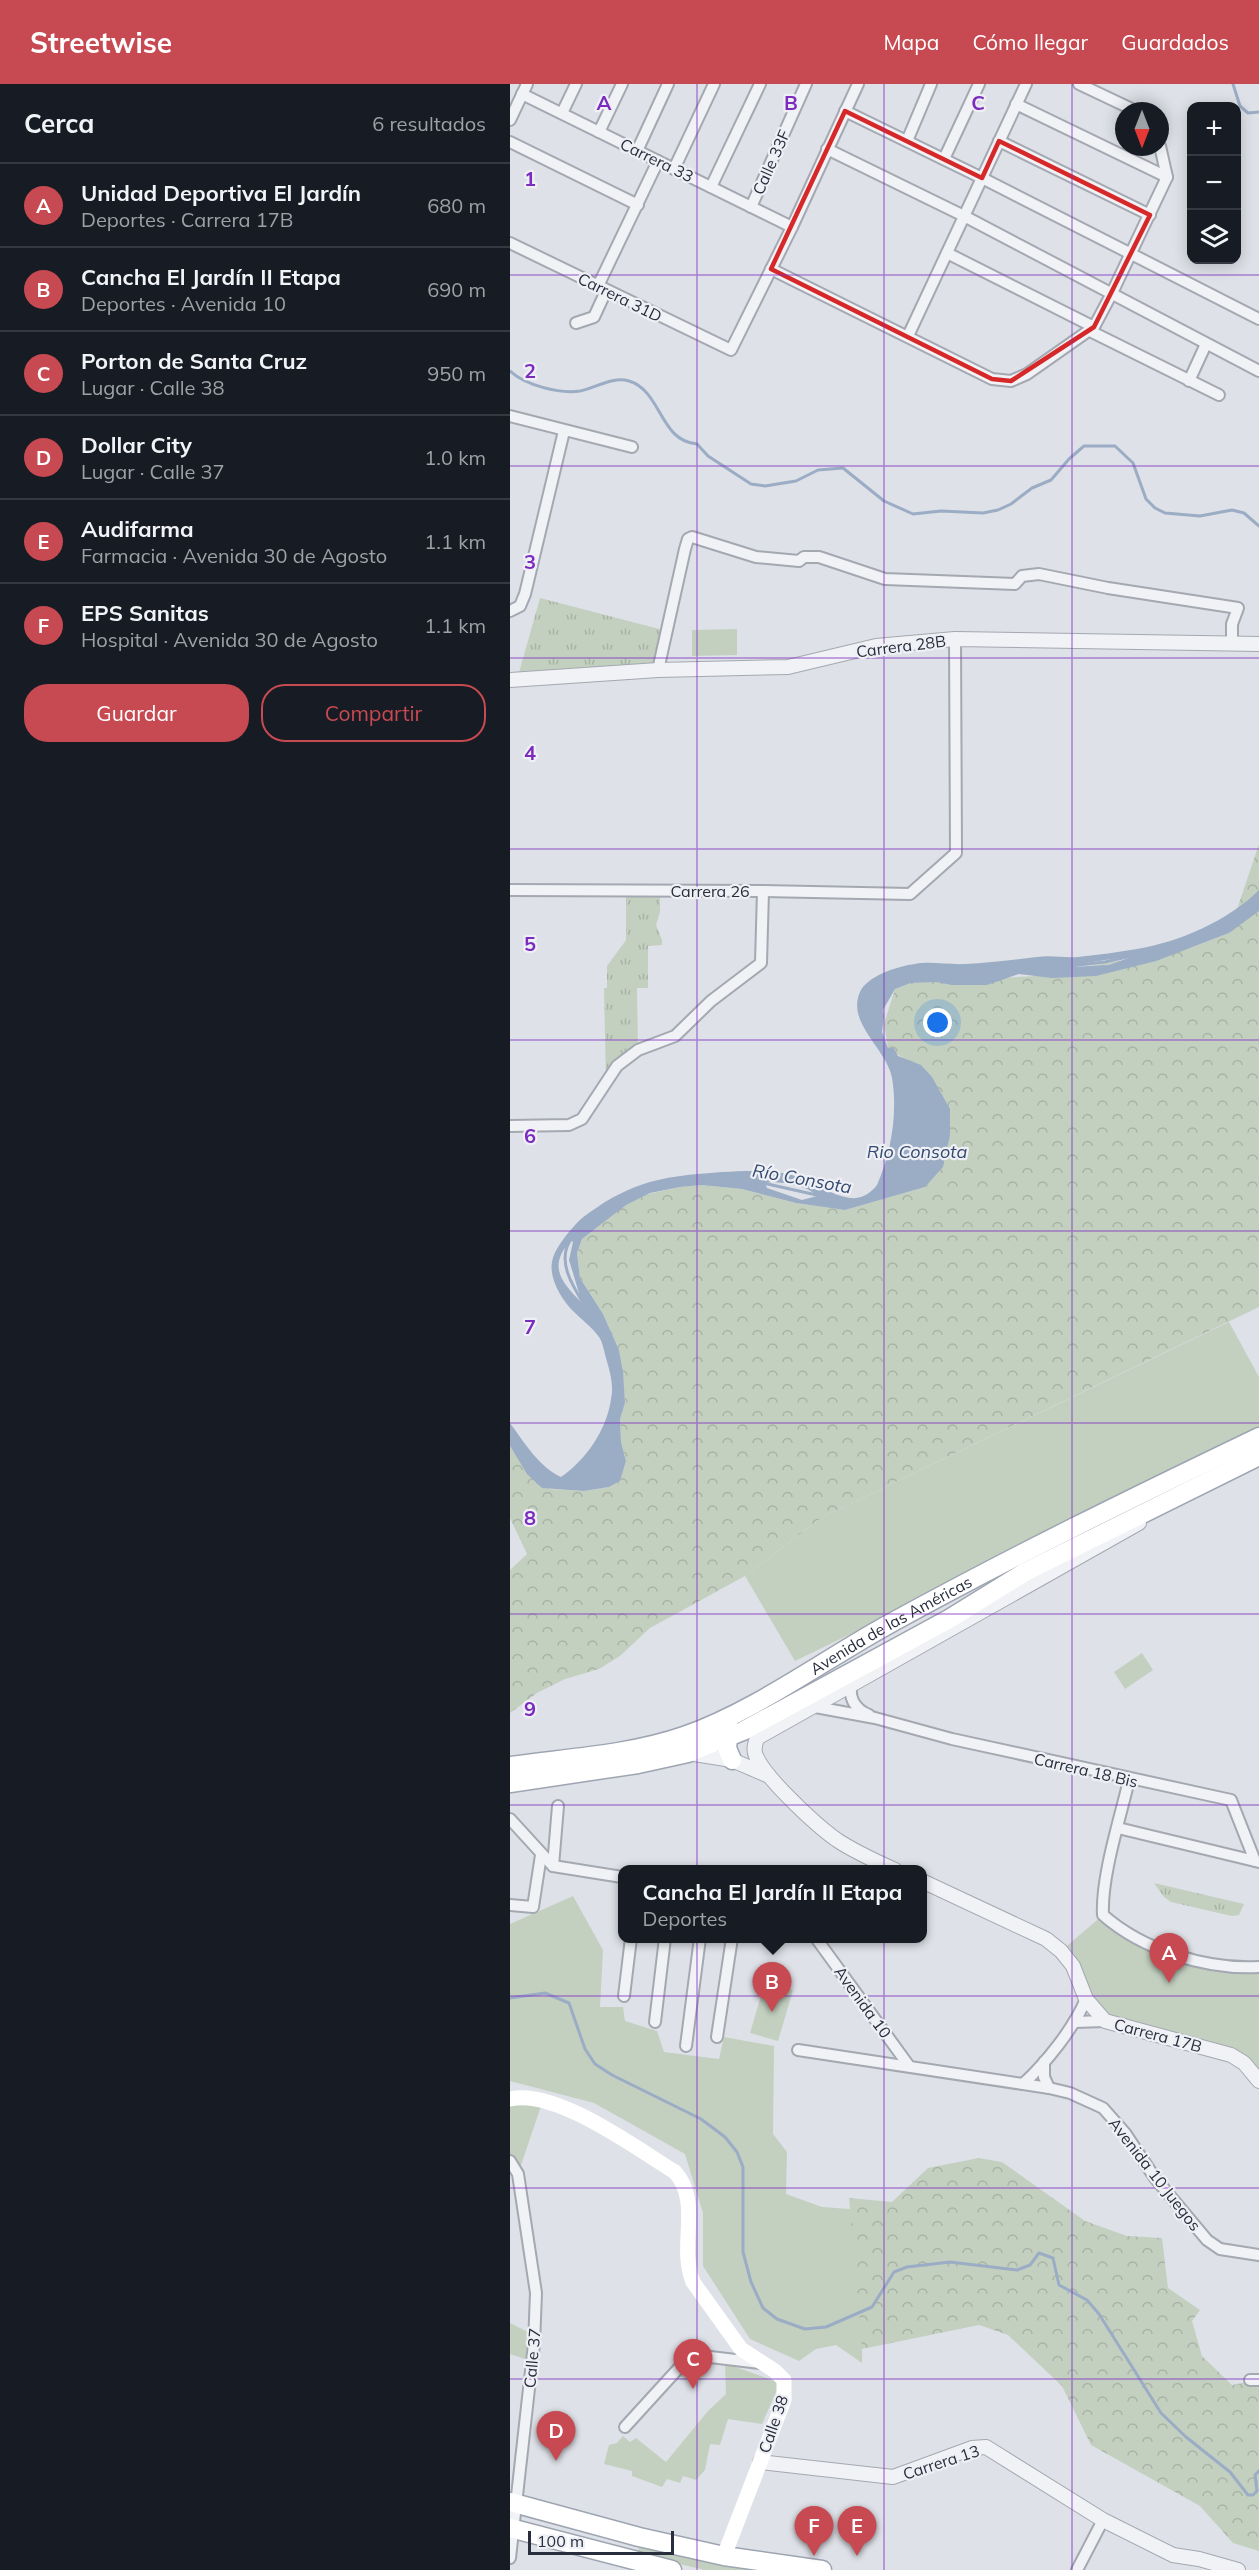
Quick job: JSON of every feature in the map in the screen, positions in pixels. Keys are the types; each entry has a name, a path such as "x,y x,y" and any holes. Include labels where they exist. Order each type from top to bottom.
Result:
{"main road":[{"name":"Avenida de las Américas","path":"510,1766 635,1748 683,1737 718,1723 951,1590 1105,1510 1259,1437"},
{"name":"Avenida de las Américas","path":"510,1783 638,1764 688,1753 726,1738 855,1676 1025,1572 1259,1456"},
{"path":"855,1676 890,1643 952,1607 956,1599 951,1590"},
{"path":"732,1760 727,1748 728,1729 735,1720 769,1700 779,1688"},
{"name":"Calle 38","path":"510,2099 528,2097 571,2110 675,2172 684,2181 689,2211 686,2243 689,2273 741,2349 780,2376 786,2387 784,2400 724,2556"},
{"path":"513,2502 639,2537 724,2556 822,2570"},
{"path":"512,2528 643,2567 672,2570"}],"street":[{"path":"562,113 576,84"},
{"path":"599,132 622,84"},
{"path":"637,151 668,84"},
{"path":"674,169 714,84"},
{"path":"711,187 760,84"},
{"name":"Calle 33F","path":"751,207 806,84"},
{"path":"858,84 771,269 992,379 1011,381 1028,374 1092,329 1132,253 1167,177 1162,156"},
{"path":"907,141 931,84"},
{"path":"944,159 979,84"},
{"path":"908,336 1026,84"},
{"path":"1079,84 1117,102"},
{"path":"510,120 524,89"},
{"name":"Carrera 33","path":"524,89 562,113 792,227"},
{"path":"1016,104 1167,177"},
{"path":"845,111 1132,253 1259,319"},
{"path":"999,141 1150,216"},
{"path":"510,142 638,204"},
{"path":"828,149 964,216 1259,371"},
{"path":"576,323 594,317 602,289 658,161"},
{"name":"Carrera 31D","path":"510,243 730,350 771,269"},
{"path":"947,253 1189,381 1220,395"},
{"path":"1189,381 1206,344"},
{"path":"510,416 632,447"},
{"path":"510,611 520,606 525,594 564,431"},
{"path":"658,670 688,539 692,537 756,557 800,561 804,558 819,557 885,579 1015,584 1022,576 1040,574 1108,588 1238,608 1232,624 1232,644"},
{"name":"Carrera 28B","path":"510,680 658,670 788,667 876,646 955,639 1259,644"},
{"name":"Carrera 26","path":"510,890 910,894 956,853 955,639"},
{"path":"510,1125 569,1125 582,1119 617,1066 638,1050 675,1036 711,1001 761,963 763,891"},
{"name":"Carrera 18 Bis","path":"811,1706 855,1676"},
{"name":"Carrera 18 Bis","path":"855,1676 850,1694 855,1705 864,1713 875,1718"},
{"name":"Carrera 18 Bis","path":"790,1706 811,1706 875,1718 952,1739 1129,1780 1231,1800 1257,1862"},
{"path":"811,1706 757,1738 754,1748 756,1756 771,1777 824,1831 861,1854 886,1865"},
{"path":"688,1753 732,1760 771,1777"},
{"path":"1129,1780 1106,1877 1102,1915 1148,1944 1222,1966 1259,1967"},
{"path":"553,1866 558,1806"},
{"path":"510,1819 553,1866 618,1876"},
{"path":"1118,1828 1257,1862"},
{"path":"510,1905 533,1907 541,1855"},
{"name":"Carrera 17B","path":"927,1883 1030,1929 1046,1939 1061,1951 1073,1966 1086,1999 1104,2021 1232,2055 1244,2063 1259,2081"},
{"path":"624,1996 630,1943"},
{"path":"655,2022 664,1943"},
{"path":"686,2046 699,1943"},
{"path":"717,2037 731,1943"},
{"name":"Avenida 10","path":"820,1943 909,2066"},
{"path":"1023,2084 1044,2062 1074,2022 1086,1999"},
{"path":"1074,2022 1104,2021"},
{"name":"Avenida 10 Juegos","path":"798,2050 1070,2093 1102,2108 1125,2133 1155,2178 1207,2240 1220,2249 1259,2255"},
{"path":"1044,2062 1044,2077 1049,2088"},
{"name":"Calle 37","path":"510,2161 518,2174 536,2293 534,2344 513,2502 510,2558"},
{"path":"626,2427 687,2359 694,2355 764,2364"},
{"name":"Carrera 13","path":"760,2462 893,2477 972,2448 986,2447 1103,2520 1173,2555 1199,2559 1238,2570"},
{"path":"1077,2570 1103,2520"}],"highlighted area":[{"path":"845,111 982,178 999,141 1150,215 1094,327 1011,381 992,379 771,269"}],"green space":[{"path":"540,598 667,631 658,670 517,680"},
{"path":"737,629 737,655 692,656 692,630"},
{"path":"1259,844 1259,1307 821,1518 745,1576 650,1628 620,1656 599,1669 565,1679 537,1693 510,1713 510,1570 527,1554 510,1518 510,1446 522,1465 550,1489 585,1491 609,1487 620,1481 626,1461 621,1442 620,1419 625,1403 619,1350 603,1314 580,1278 577,1253 582,1239 630,1198 680,1187 702,1185 742,1189 796,1203 845,1210 925,1187 932,1077 888,1048 884,1024 895,989 911,983 1035,976 1190,948 1229,933"},
{"path":"626,891 660,891 660,912 656,925 662,945 648,946 648,988 637,988 638,1050 606,1081 604,988 607,988 607,966 626,940"},
{"path":"1229,1322 1259,1377 1259,1435 795,1661 745,1576 821,1518"},
{"path":"1142,1653 1153,1670 1125,1689 1114,1672"},
{"path":"1154,1883 1244,1904 1239,1915 1232,1916 1171,1902 1164,1897"},
{"path":"573,1896 603,1950 600,2007 623,2007 625,2021 657,2031 664,2052 719,2059 724,2037 774,2046 773,2134 787,2152 786,2194 822,2207 864,2210 862,2363 836,2345 816,2349 799,2361 750,2339 703,2266 703,2213 685,2154 594,2103 510,2081 510,1924"},
{"path":"1103,1915 1113,1925 1187,1957 1259,1967 1259,2081 1244,2063 1105,2021 1061,1951"},
{"path":"765,1982 793,1990 778,2041 750,2033"},
{"path":"510,2099 543,2100 518,2174 510,2161"},
{"path":"979,2158 1002,2162 1085,2221 1127,2236 1162,2238 1168,2288 1200,2310 1192,2321 1202,2356 1232,2385 1259,2380 1259,2551 1233,2543 1200,2506 1091,2445 1062,2386 1008,2335 979,2325 862,2349 849,2198 892,2202 928,2168"},
{"path":"510,2323 530,2333 528,2360 510,2354"},
{"path":"725,2363 780,2383 762,2424 728,2419 720,2445 710,2444 705,2470 696,2480 683,2476 680,2483 667,2479 662,2487 632,2476 632,2471 604,2464 609,2445 617,2443 623,2436 630,2442 636,2438 666,2462 708,2411 726,2394"},
{"path":"640,2544 767,2570 705,2570 637,2554"}],"water":[{"name":"Rio Consota","path":"1259,890 1259,911 1229,933 1156,961 1096,976 1052,978 1019,974 987,985 911,983 895,989 883,1010 882,1032 888,1048 894,1048 898,1056 921,1065 932,1077 950,1109 950,1135 943,1167 925,1187 845,1210 796,1203 742,1189 702,1185 650,1193 626,1205 582,1239 577,1253 580,1278 603,1314 619,1350 625,1403 620,1419 621,1442 626,1461 620,1481 609,1487 584,1491 542,1488 527,1474 510,1446 510,1423 539,1461 561,1477 587,1453 600,1432 609,1410 612,1384 602,1342 565,1301 552,1275 555,1252 582,1218 605,1202 635,1187 662,1179 690,1175 740,1171 778,1172 795,1176 850,1198 865,1195 877,1185 892,1133 894,1091 889,1067 858,1014 857,1003 860,992 869,981 892,970 921,963 965,964 1042,956 1078,957 1153,946 1202,928 1247,901","holes":["1137,955 1109,965 1072,967 1074,965","765,1183 796,1185 808,1189 817,1196 802,1200 767,1188","571,1240 573,1242 569,1260 582,1303 568,1288 560,1273 560,1258"]}],"waterway":[{"path":"1233,84 1240,106 1248,113 1259,112"},
{"path":"510,371 533,384 562,391 580,391 617,380 629,381 640,386 675,434 685,441 697,444 708,456 751,484 765,486 796,481 818,470 843,468 884,501 913,514 941,511 983,513 1011,504 1032,488 1051,480 1084,446 1115,446 1133,463 1146,499 1155,508 1165,513 1200,516 1232,510 1244,513 1259,526"},
{"name":"Río Consota","path":"1070,966 1105,962 1140,954"},
{"name":"Río Consota","path":"956,974 965,975 994,970"},
{"name":"Río Consota","path":"763,1183 821,1196"},
{"name":"Río Consota","path":"572,1238 567,1246 565,1264 571,1282 585,1306"},
{"path":"510,1998 545,1993 569,2003 585,2049 595,2064 612,2075 701,2119 725,2137 737,2152 743,2167 743,2252 751,2282 763,2308 777,2319 805,2329 826,2327 872,2307 894,2272 907,2267 950,2262 1017,2270 1030,2265 1039,2253 1053,2258 1059,2285 1087,2300 1099,2314 1161,2413 1186,2437 1230,2472 1248,2495 1253,2495 1257,2491 1255,2475 1259,2471"}],"place":[{"name":"Unidad Deportiva El Jardín","path":"1169,1983"},
{"name":"Cancha El Jardín II Etapa","path":"772,2012"},
{"name":"Porton de Santa Cruz","path":"693,2389"},
{"name":"Dollar City","path":"556,2461"},
{"name":"EPS Sanitas","path":"814,2556"},
{"name":"Audifarma","path":"857,2556"}]}
